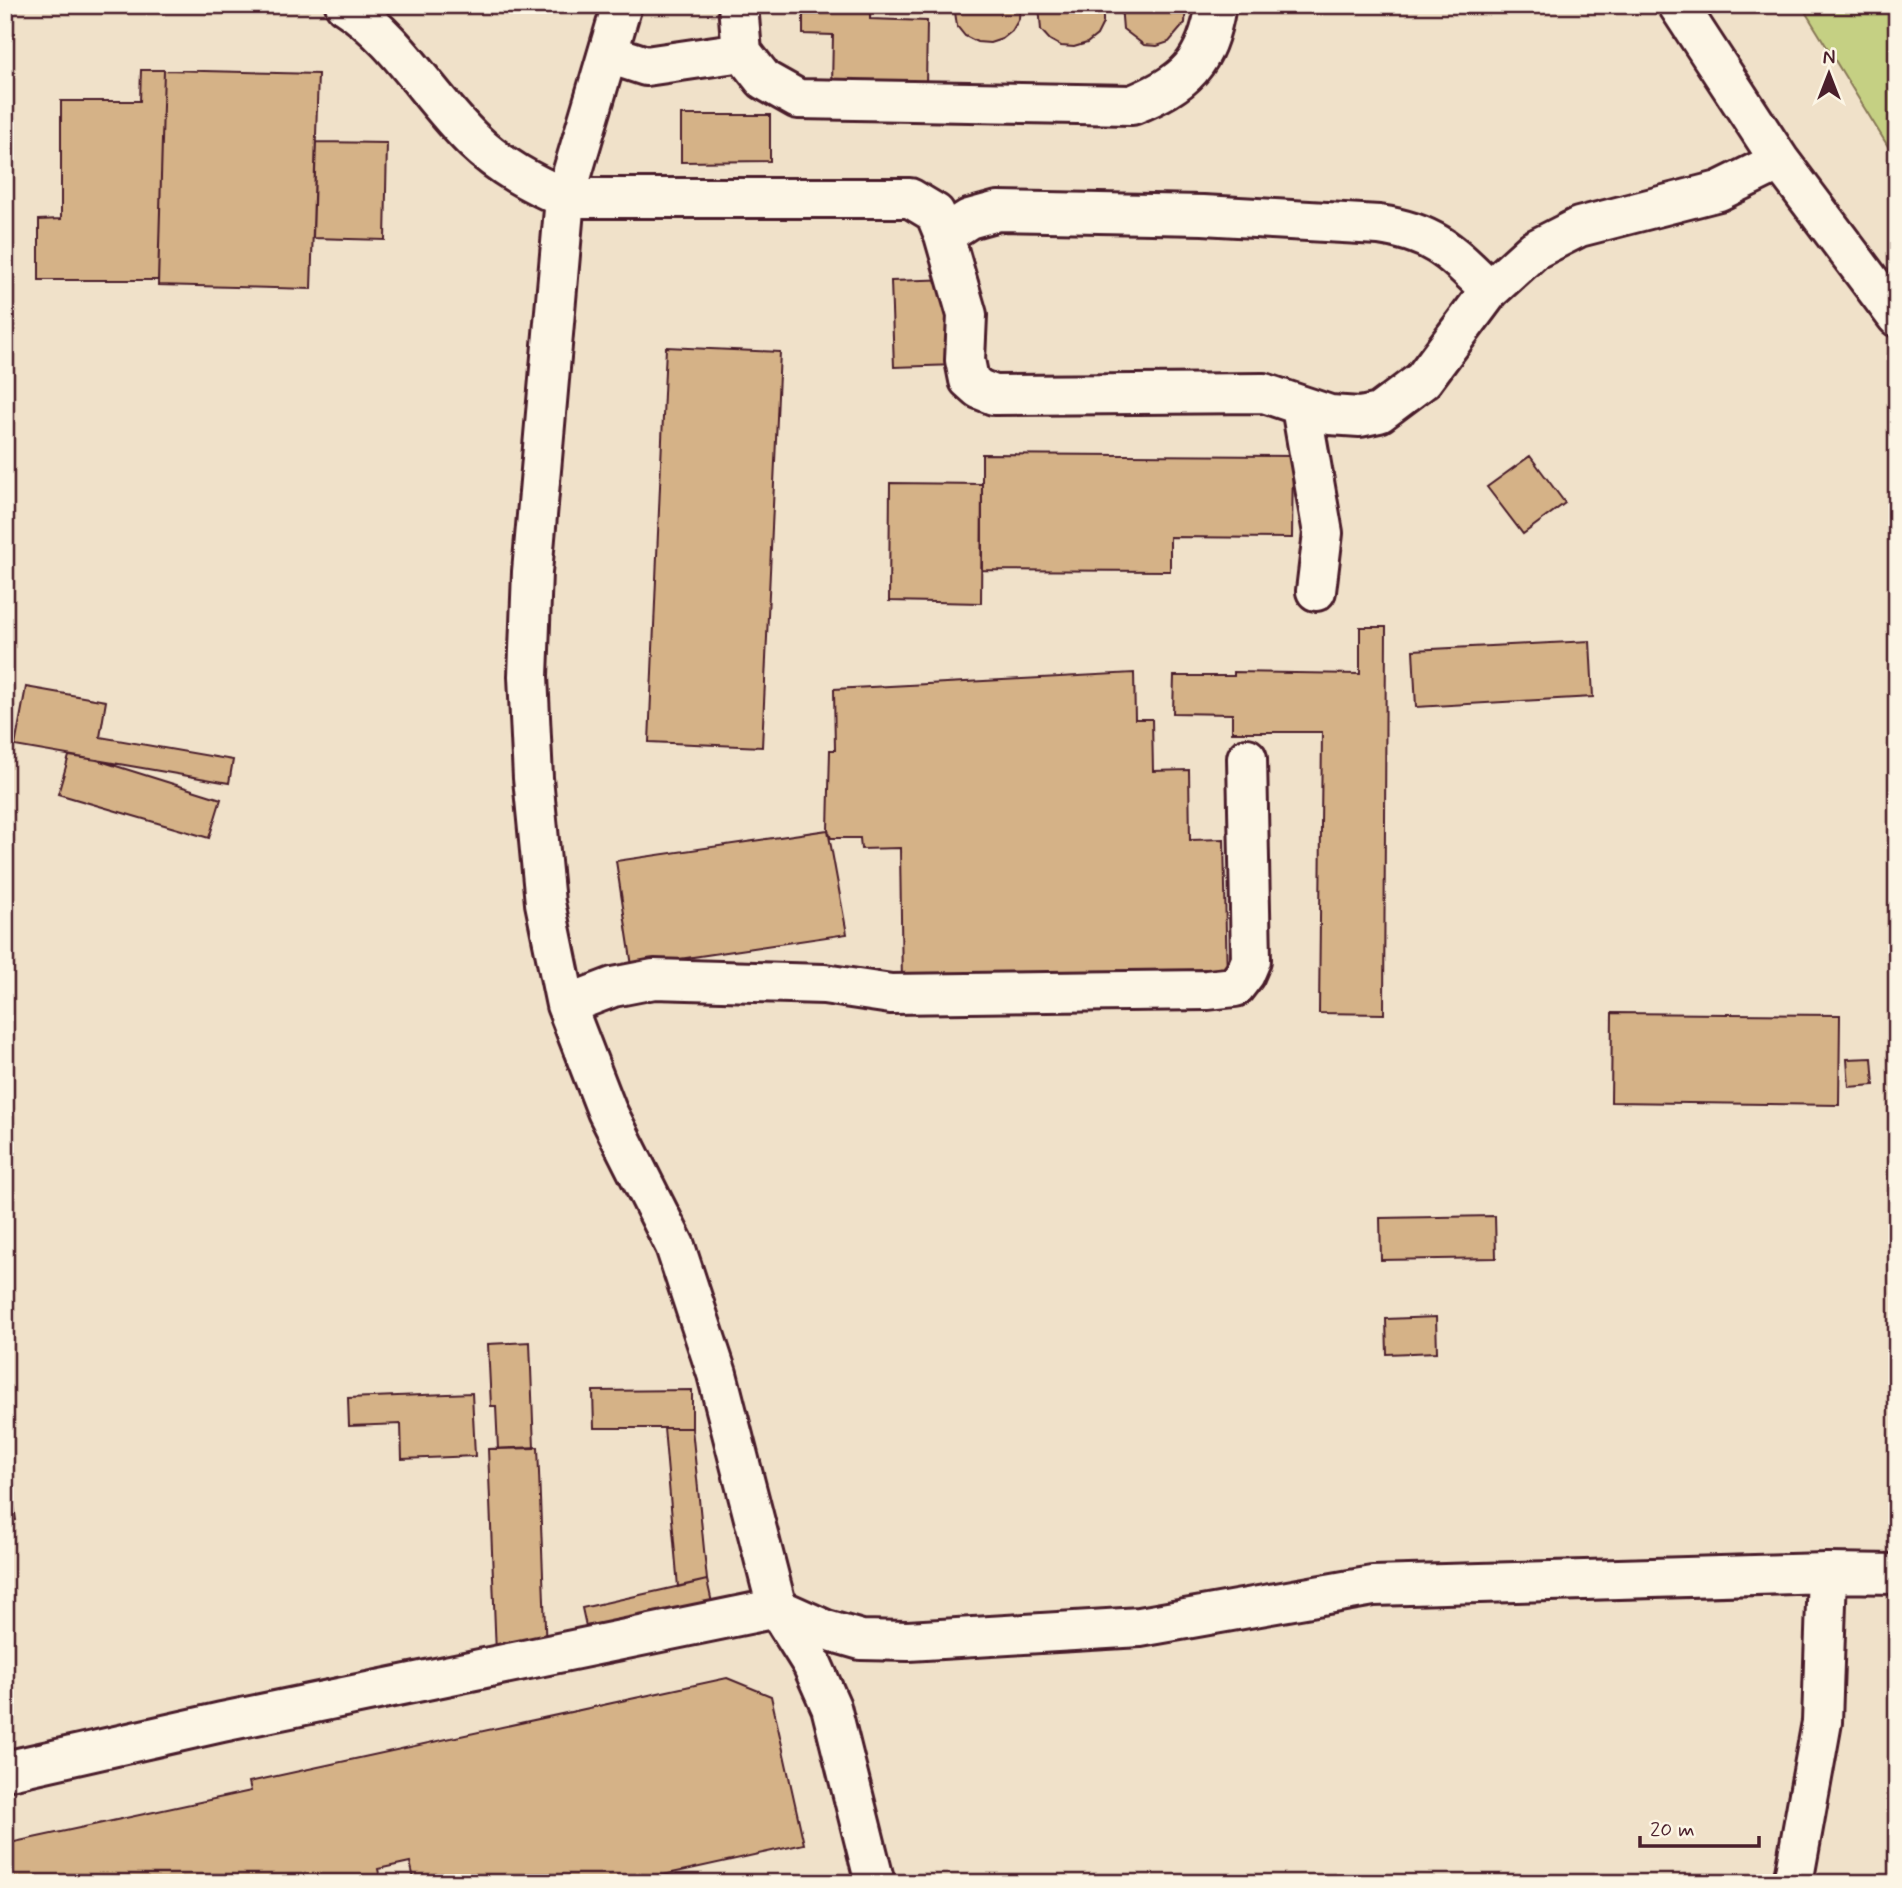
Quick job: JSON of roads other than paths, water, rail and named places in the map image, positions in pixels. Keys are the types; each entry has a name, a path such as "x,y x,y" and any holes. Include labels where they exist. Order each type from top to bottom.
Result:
{"street":[{"path":"345,5 369,21 474,141 523,180 565,198 910,198 935,213 967,315 965,360 968,380 979,390 994,395 1264,393 1281,396 1301,407 1360,417 1380,413 1423,380 1490,290 1534,250 1579,227 1719,191 1780,161"},
{"path":"622,5 565,198 532,572 528,676 533,778 545,903 566,1005 607,1111 675,1246 717,1374 777,1608 812,1664 831,1707 875,1883"},
{"path":"738,5 742,52 764,80 798,99 1132,105 1166,91 1192,70 1206,47 1216,5"},
{"path":"1678,5 1780,161 1897,317"},
{"path":"609,54 646,66 742,52"},
{"path":"944,235 968,219 998,211 1189,214 1379,225 1406,229 1444,245 1490,290"},
{"path":"1301,407 1323,533 1317,591"},
{"path":"566,1005 613,987 654,979 824,984 891,994 1206,990 1235,987 1251,960 1247,758"},
{"path":"1793,1883 1822,1722 1827,1573"},
{"path":"5,1771 222,1723 777,1608 826,1630 861,1640 908,1641 1140,1627 1373,1586 1827,1573 1897,1574"}]}
